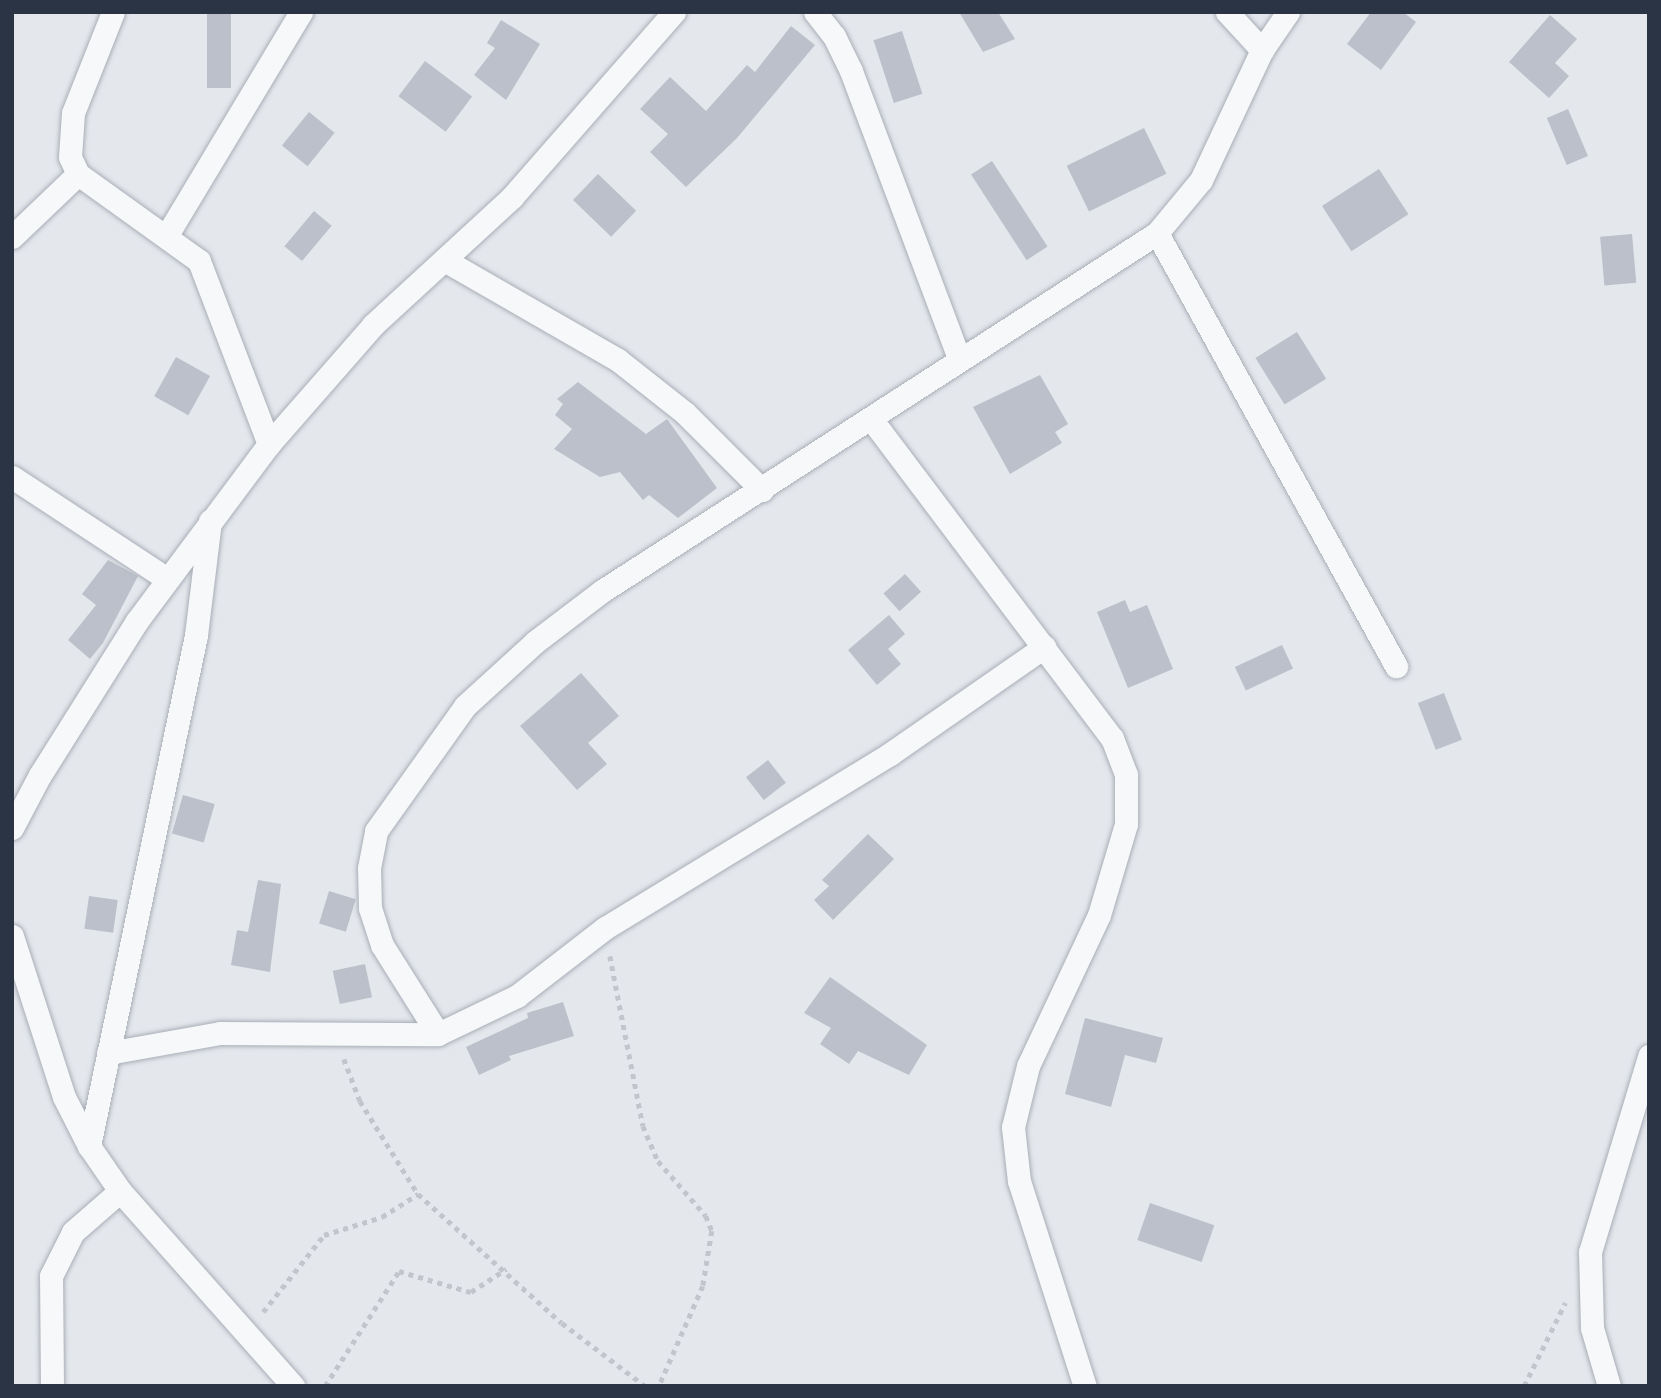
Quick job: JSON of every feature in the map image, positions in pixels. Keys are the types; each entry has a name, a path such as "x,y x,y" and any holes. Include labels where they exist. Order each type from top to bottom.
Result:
{"street":[{"path":"113,12 74,113 71,157 78,174 167,234 199,261 269,444"},
{"path":"167,234 301,12"},
{"path":"12,828 40,775 166,578 269,444 373,325 446,261 587,117 674,12"},
{"path":"815,12 834,36 851,71 959,359"},
{"path":"1227,12 1262,50"},
{"path":"438,1034 382,945 370,908 369,868 376,831 465,706 535,642 602,591 872,420 959,359 1157,233 1201,180 1262,50 1289,12"},
{"path":"12,237 78,174"},
{"path":"1157,233 1396,666"},
{"path":"446,261 618,359 685,413 761,490"},
{"path":"872,420 1112,738 1126,775 1126,824 1099,915 1028,1066 1013,1127 1019,1181 1085,1386"},
{"path":"12,477 166,578"},
{"path":"89,1146 196,635 211,517"},
{"path":"108,1053 220,1033 438,1034 517,996 605,928 890,754 1044,647"},
{"path":"12,936 64,1097 89,1146 120,1191 293,1386"},
{"path":"1609,1386 1592,1328 1590,1252 1649,1056"},
{"path":"52,1386 51,1276 73,1232 120,1191"}],"path":[{"path":"605,928 643,1126 658,1161 706,1216 712,1231 703,1286 659,1386"},
{"path":"335,1035 360,1101 418,1194 468,1242 506,1269 562,1323 645,1386"},
{"path":"246,1335 324,1235 382,1217 418,1194"},
{"path":"325,1386 399,1271 471,1292 506,1269"},
{"path":"1524,1386 1566,1301"}],"building":[{"path":"207,12 231,12 231,88 207,88"},
{"path":"959,12 998,12 1015,39 983,52"},
{"path":"1371,12 1403,12 1416,22 1381,70 1347,44"},
{"path":"1550,15 1577,39 1555,63 1569,76 1549,98 1509,62"},
{"path":"501,20 540,44 506,100 474,75 495,48 487,43"},
{"path":"791,26 815,45 737,138 686,187 650,152 668,134 640,109 670,77 706,111 747,65 755,72"},
{"path":"902,31 922,94 894,103 873,40"},
{"path":"425,61 472,97 446,132 399,96"},
{"path":"1568,109 1588,156 1567,165 1547,118"},
{"path":"309,112 335,133 308,166 282,145"},
{"path":"1144,128 1166,174 1089,212 1067,166"},
{"path":"992,161 1048,247 1027,260 971,175"},
{"path":"1379,169 1408,214 1351,251 1322,206"},
{"path":"598,174 636,211 611,237 573,200"},
{"path":"314,211 332,226 302,261 284,246"},
{"path":"1632,234 1636,283 1604,286 1600,237"},
{"path":"1297,332 1326,379 1285,405 1255,358"},
{"path":"176,357 210,376 188,415 154,396"},
{"path":"1040,375 1068,424 1055,432 1062,443 1010,474 973,407"},
{"path":"578,382 646,434 667,419 717,488 678,518 649,495 643,500 620,472 600,477 554,449 572,429 555,415 563,404 557,399"},
{"path":"108,560 138,576 103,643 90,659 68,640 96,605 82,594"},
{"path":"905,574 921,592 900,611 883,593"},
{"path":"1125,600 1130,612 1147,605 1173,669 1128,688 1097,612"},
{"path":"889,615 905,634 888,649 901,664 877,685 848,650"},
{"path":"1282,645 1293,669 1246,691 1235,667"},
{"path":"581,673 619,716 588,743 607,764 577,790 520,726"},
{"path":"1444,693 1462,740 1436,750 1418,703"},
{"path":"768,760 786,783 764,800 746,777"},
{"path":"183,795 215,804 204,843 172,833"},
{"path":"868,834 894,859 833,920 814,900 829,886 822,880"},
{"path":"258,880 281,884 270,972 231,965 237,930 248,932"},
{"path":"329,891 356,899 346,932 319,924"},
{"path":"89,896 118,900 113,933 84,929"},
{"path":"365,964 372,997 340,1004 333,971"},
{"path":"830,977 927,1045 909,1075 858,1051 849,1064 820,1044 831,1028 804,1013"},
{"path":"563,1002 574,1036 509,1056 511,1060 479,1075 466,1047 528,1018 527,1013"},
{"path":"1085,1018 1163,1038 1156,1063 1125,1055 1111,1107 1065,1094"},
{"path":"1150,1203 1214,1225 1202,1262 1137,1240"}]}
